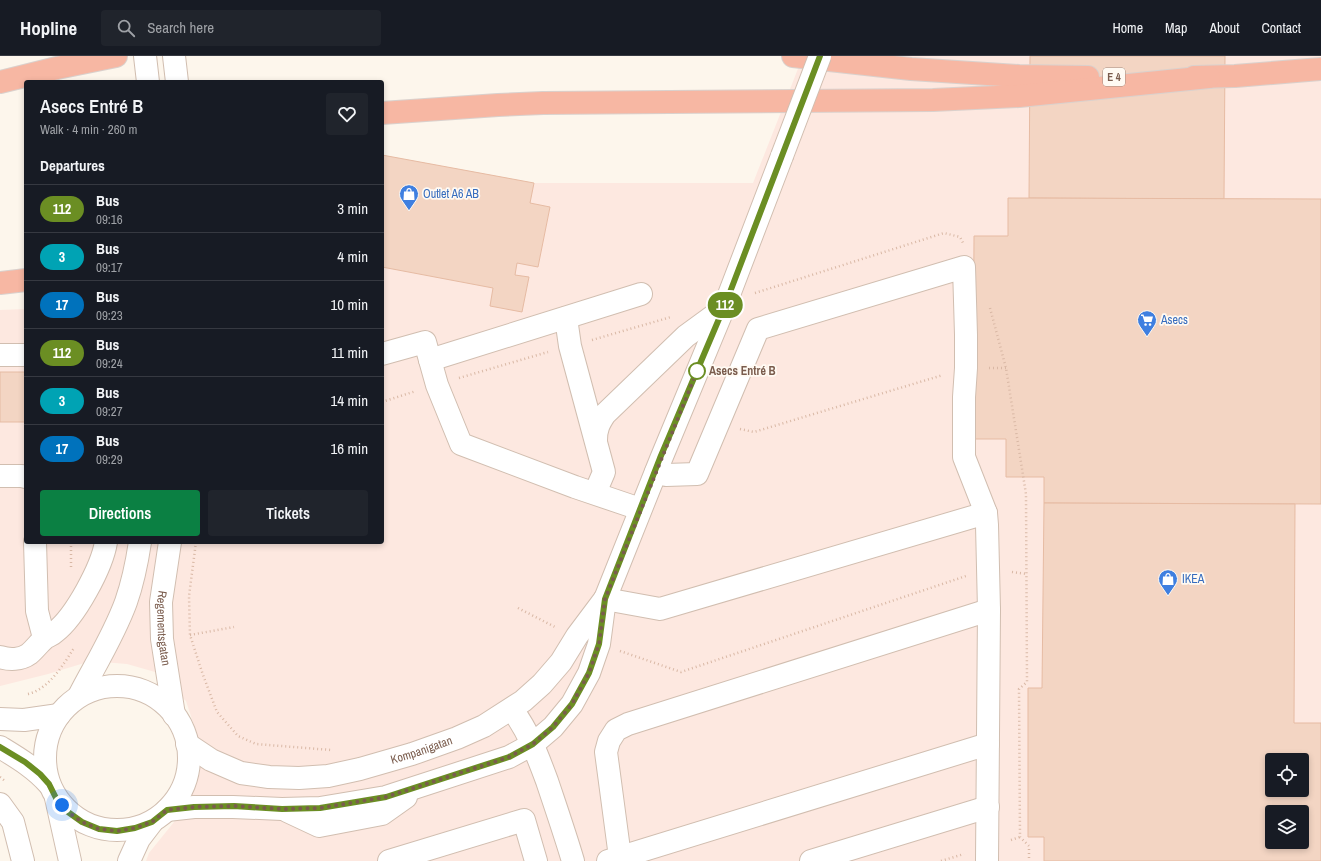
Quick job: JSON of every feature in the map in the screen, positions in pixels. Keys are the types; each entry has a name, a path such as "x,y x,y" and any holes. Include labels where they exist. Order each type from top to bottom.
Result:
{"highway":[{"path":"0,82 116,56"},
{"name":"E 4","path":"793,56 911,69 1019,76 1209,77 1321,69"},
{"path":"384,112 543,103 933,100 1019,96 1209,77"},
{"path":"0,283 24,280"}],"street":[{"path":"145,56 148,80"},
{"path":"174,56 177,80"},
{"name":"Kompanigatan","path":"0,747 25,762 40,774 68,812 82,822 99,829 117,831 135,828 160,816 194,807 234,806 282,809 320,808 353,804 386,797 420,787 509,757 533,744 553,727 572,704 589,673 599,644 605,599 640,509 723,309 820,56"},
{"path":"656,472 666,475 697,474 758,329 964,268 966,368 964,397 964,457 986,513 989,610 987,861"},
{"path":"430,360 641,294"},
{"path":"596,440 596,430 599,422 605,414 686,336 723,309"},
{"path":"566,318 570,346 604,472 595,494"},
{"path":"384,353 424,342 440,392 461,444 595,494 640,509"},
{"path":"0,355 24,355"},
{"path":"0,476 24,476"},
{"path":"605,599 660,609 986,513"},
{"path":"35,544 37,612 44,638"},
{"path":"0,656 4,658 16,659 29,654 44,638 55,632 78,605 97,569 106,544"},
{"path":"79,696 113,632 125,603 134,574 140,544"},
{"name":"Regementsgatan","path":"170,544 161,602 162,639 174,715"},
{"name":"Kompanigatan","path":"187,744 211,760 241,773 269,777 299,778 328,776 360,769 412,754 457,738 484,726 512,709 542,684 561,662 577,636 605,599"},
{"path":"988,744 614,859 606,752 609,741 616,730 628,724 989,610"},
{"path":"70,861 44,760 48,736 59,715 79,696 95,689 113,686 130,687 147,693 162,702 174,715 182,729 187,744 188,768 182,791 139,839 129,861"},
{"path":"512,709 533,744 560,817 572,861"},
{"path":"0,719 24,720 59,715"},
{"path":"0,804 13,822 23,861"},
{"path":"811,861 988,806"},
{"path":"389,861 524,820 536,861"}],"path":[{"path":"774,288 944,233 960,237 966,250"},
{"path":"989,304 1006,368 1026,494 1027,682 1019,689 1020,837 1029,846 1029,861"},
{"path":"717,425 754,432 966,368 1006,368"},
{"path":"196,544 189,596 190,635 217,712 238,736 256,744 333,750"},
{"path":"599,644 681,672 977,572 988,570 1027,574"},
{"path":"518,608 556,627 553,633"},
{"path":"190,635 234,627"},
{"path":"27,694 33,693 46,685 75,647"}],"shaded area":[{"path":"803,56 1321,56 1321,861 146,861 149,853 174,822 196,781 199,741 186,701 155,672 127,664 91,661 0,686 0,310 24,309 24,544 384,544 384,155 534,183 753,183"}],"building":[{"path":"1030,56 1225,56 1224,199 1029,198"},
{"path":"384,155 534,183 530,203 550,207 538,267 517,263 515,275 529,277 522,312 490,306 493,288 384,267"},
{"name":"Asecs","path":"1008,198 1321,199 1321,504 1044,503 1044,477 1006,477 1006,439 973,439 974,236 1008,236"},
{"path":"0,372 24,372 24,422 0,422"},
{"name":"IKEA","path":"1044,503 1295,504 1294,723 1321,723 1321,861 1044,861 1044,837 1028,837 1028,688 1042,688"}],"bus line":[{"name":"112","path":"0,747 25,762 40,774 49,784 56,798 68,812 82,822 99,829 117,831 135,828 152,822 167,810 194,807 234,806 282,809 320,808 353,804 386,797 420,787 509,757 533,744 553,727 572,704 589,673 599,644 605,599 656,472 660,458 727,300 820,56"}],"place":[{"name":"Outlet A6 AB","path":"409,211"},
{"name":"Asecs","path":"1147,337"},
{"name":"Asecs Entré B","path":"697,371"},
{"name":"IKEA","path":"1168,596"}],"route":[{"path":"62,805 68,812 82,822 99,829 117,831 135,828 152,822 167,810 194,807 234,806 282,809 320,808 353,804 386,797 420,787 509,757 533,744 553,727 572,704 589,673 599,644 605,599 656,472 660,458 697,371"}]}
